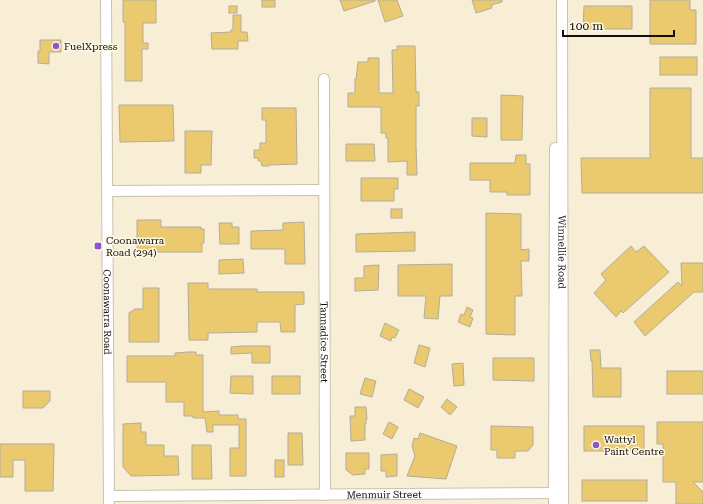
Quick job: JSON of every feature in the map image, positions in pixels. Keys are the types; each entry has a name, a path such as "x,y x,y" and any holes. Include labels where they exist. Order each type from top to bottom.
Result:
{"street":[{"name":"Coonawarra Road","path":"106,0 109,500"},
{"name":"Winnellie Road","path":"555,0 558,493 562,504"},
{"name":"Winnellie Road","path":"554,504 558,493 562,0"},
{"name":"Tannadice Street","path":"324,79 325,495"},
{"path":"107,191 324,190"},
{"name":"Menmuir Street","path":"109,500 325,495 558,493"}],"shaded area":[{"path":"0,0 703,0 703,504 0,504"}],"building":[{"path":"123,0 156,0 156,23 143,23 143,43 148,43 148,49 142,49 142,81 125,81 125,22 123,22"},
{"path":"262,0 275,0 275,7 262,7"},
{"path":"340,0 375,0 375,1 344,11"},
{"path":"378,0 397,0 403,16 385,22"},
{"path":"472,0 502,0 502,2 491,5 492,8 476,13"},
{"path":"650,0 690,0 690,10 696,10 696,44 650,44"},
{"path":"229,6 237,6 237,13 229,13"},
{"path":"584,6 632,6 632,29 583,29"},
{"path":"233,15 241,15 241,32 247,32 248,41 238,41 238,49 212,49 211,33 231,32 233,29"},
{"path":"40,40 61,40 61,52 49,52 49,64 38,63"},
{"path":"397,46 415,46 416,92 419,92 419,106 416,106 417,175 407,175 407,161 388,162 388,138 386,138 386,133 381,133 381,107 348,107 348,93 355,93 355,79 358,62 368,62 368,58 379,58 379,93 393,93 392,50 397,50"},
{"path":"660,57 697,57 697,75 660,75"},
{"path":"650,88 691,88 691,158 703,158 703,193 582,193 581,158 650,158"},
{"path":"501,95 523,96 522,140 501,140"},
{"path":"119,105 173,105 174,141 120,142"},
{"path":"262,108 296,108 297,164 262,166 261,161 258,161 258,158 254,158 254,150 260,150 260,143 266,143 266,120 262,120"},
{"path":"472,118 487,118 487,137 472,136"},
{"path":"185,131 212,131 211,165 201,165 201,173 185,173"},
{"path":"346,144 374,144 375,161 346,161"},
{"path":"516,155 526,155 526,164 530,164 530,195 507,195 507,192 490,192 490,180 470,180 470,163 515,163"},
{"path":"361,178 398,178 398,189 394,189 394,201 361,201"},
{"path":"391,209 402,209 402,218 391,218"},
{"path":"486,213 521,214 521,250 529,249 529,261 521,261 522,296 515,296 515,335 486,334"},
{"path":"137,220 161,220 161,227 201,227 201,229 204,229 204,243 202,243 202,252 150,252 150,254 137,254"},
{"path":"304,222 305,264 285,264 285,249 251,249 251,231 283,230 283,223"},
{"path":"219,223 232,223 232,227 239,227 239,244 220,244"},
{"path":"415,232 415,251 356,252 356,234"},
{"path":"631,246 636,252 644,246 669,272 623,313 621,311 616,317 594,293 606,280 601,274"},
{"path":"243,259 244,273 219,274 219,260"},
{"path":"681,263 703,263 703,292 694,292 645,336 634,322 678,282 682,286"},
{"path":"452,264 452,296 440,296 438,319 424,318 426,296 398,296 398,265"},
{"path":"379,265 378,290 355,291 355,278 364,278 364,266"},
{"path":"188,283 208,283 208,289 257,289 257,292 304,292 304,304 295,305 295,332 281,332 280,322 257,322 257,332 208,333 208,340 189,340"},
{"path":"143,288 159,288 159,342 129,342 129,313 135,309 143,309"},
{"path":"467,307 473,310 470,317 473,318 470,327 458,322 461,314 464,315"},
{"path":"385,323 399,330 395,338 392,337 391,341 380,336"},
{"path":"419,345 430,348 425,367 414,363"},
{"path":"270,346 270,363 252,363 252,353 231,354 231,347"},
{"path":"590,350 600,350 601,368 621,368 621,397 593,397 592,361"},
{"path":"196,352 196,355 203,355 203,412 219,411 219,415 238,415 238,419 246,419 246,476 230,476 230,448 239,448 239,425 213,425 213,432 207,432 205,418 184,416 184,402 166,402 166,382 127,382 127,356 175,356 175,353"},
{"path":"493,358 534,358 534,381 493,380"},
{"path":"463,363 464,385 454,386 452,364"},
{"path":"667,371 703,371 703,394 667,394"},
{"path":"231,376 253,376 253,394 230,393"},
{"path":"272,376 300,376 300,394 272,394"},
{"path":"365,378 376,381 372,397 360,394"},
{"path":"409,389 424,397 418,408 404,400"},
{"path":"23,391 50,391 50,401 43,408 23,408"},
{"path":"447,399 457,407 450,415 441,407"},
{"path":"355,407 366,407 367,419 365,424 365,440 351,441 350,416 355,416"},
{"path":"389,422 398,427 392,439 383,434"},
{"path":"657,422 703,422 703,482 693,482 703,492 703,504 676,504 676,482 663,482 663,444 657,444"},
{"path":"141,423 141,432 146,432 146,445 164,445 164,456 178,456 179,475 131,476 123,467 123,424"},
{"path":"491,426 533,427 533,445 528,451 515,451 515,458 497,458 497,450 491,450"},
{"path":"584,426 644,426 644,451 584,451"},
{"path":"288,433 302,433 303,465 288,465"},
{"path":"420,433 457,446 446,479 407,476 415,456 412,446 414,438 418,439"},
{"path":"0,444 54,444 53,491 25,491 25,460 13,460 13,477 0,477"},
{"path":"192,445 211,445 212,479 192,479"},
{"path":"346,453 369,453 369,469 365,469 365,474 353,475 346,470"},
{"path":"397,454 397,476 386,477 386,471 381,471 381,455"},
{"path":"275,460 284,460 284,477 275,477"},
{"path":"582,480 647,480 647,501 582,501"}],"place":[{"name":"FuelXpress","path":"56,46"},
{"name":"Coonawarra Road (294)","path":"98,246"},
{"name":"Wattyl Paint Centre","path":"596,445"}]}
